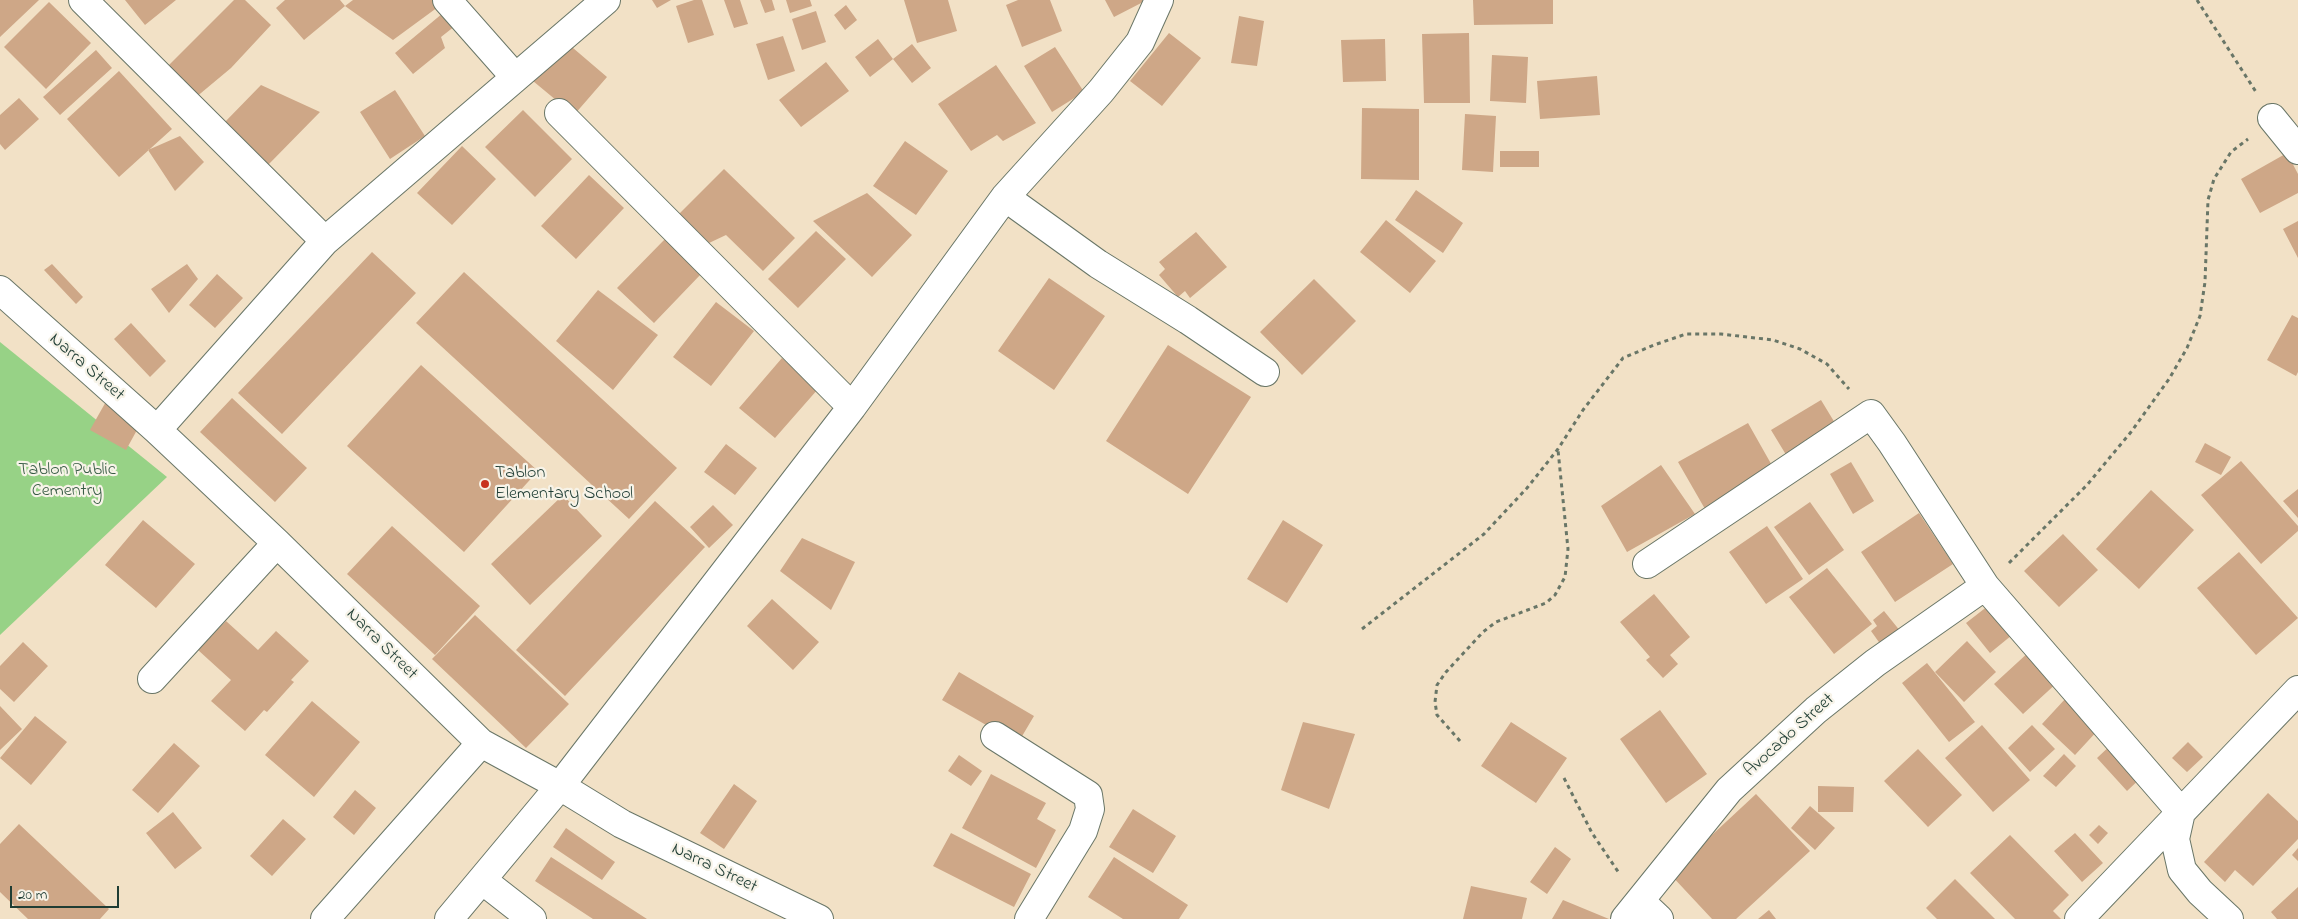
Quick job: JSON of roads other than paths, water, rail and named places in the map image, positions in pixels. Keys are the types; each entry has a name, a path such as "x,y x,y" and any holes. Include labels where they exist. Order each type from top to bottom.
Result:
{"street":[{"path":"83,0 325,241"},
{"path":"447,0 515,77"},
{"path":"157,430 325,241 606,0"},
{"path":"449,919 560,786 852,407 1005,197 1101,91 1140,42 1159,0"},
{"path":"559,113 852,407"},
{"path":"2272,118 2298,150"},
{"path":"1005,197 1098,264 1188,320 1265,372"},
{"name":"Narra Street","path":"0,290 157,430 278,543 480,743 560,786 622,824 819,919"},
{"path":"1647,564 1871,414 1985,586 2180,812"},
{"path":"152,680 278,543"},
{"name":"Avocado Street","path":"1641,913 1729,790 1816,710 1875,663 1985,586"},
{"path":"2079,919 2298,690"},
{"path":"995,736 1088,795 1090,809 1083,832 1029,919"},
{"path":"325,919 480,743"},
{"path":"2180,812 2174,839 2182,870 2200,892 2229,919"},
{"path":"482,880 532,919"}],"place":[{"name":"Tablon Elementary School","path":"485,484"}],"park label":[{"name":"Tablon Public Cementry","path":"67,481"}]}
